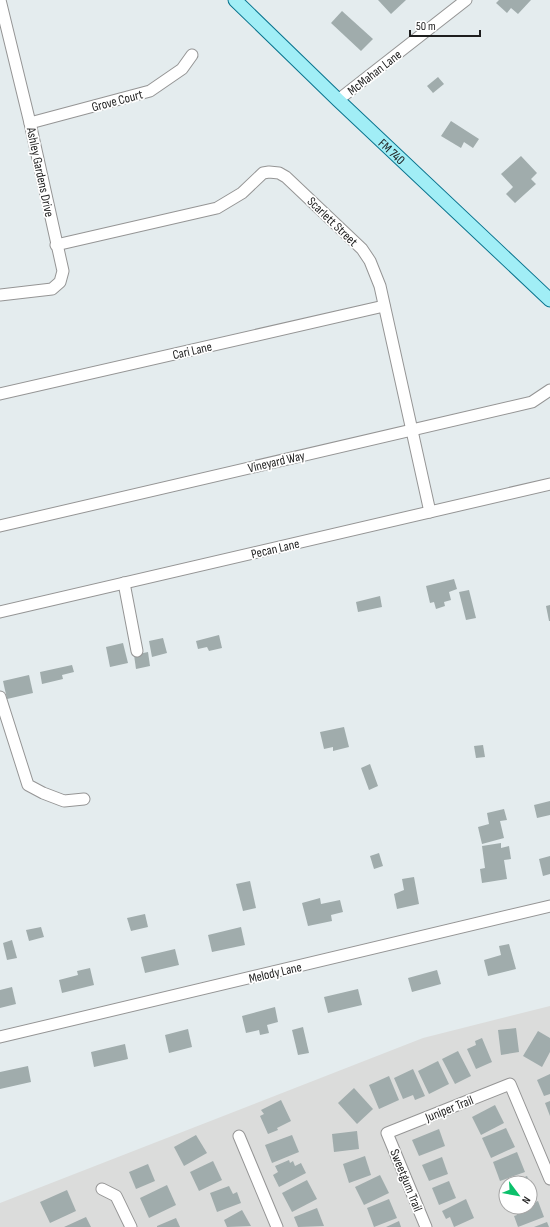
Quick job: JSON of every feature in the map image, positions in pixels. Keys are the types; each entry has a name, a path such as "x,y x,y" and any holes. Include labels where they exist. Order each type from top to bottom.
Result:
{"main road":[{"name":"FM 740","path":"235,0 338,100 550,300"}],"street":[{"name":"Ashley Gardens Drive","path":"0,0 30,123 63,271 60,282 52,289 0,295"},
{"name":"McMahan Lane","path":"338,100 466,0"},
{"name":"Grove Court","path":"30,123 150,91 182,69 192,55"},
{"name":"Scarlett Street","path":"56,245 217,208 242,193 263,173 279,173 286,177 362,249 374,271 384,306 430,512"},
{"name":"Cari Lane","path":"0,394 384,306"},
{"name":"Vineyard Way","path":"0,526 532,402 550,390"},
{"name":"Pecan Lane","path":"0,612 550,484"},
{"path":"124,583 137,651"},
{"path":"0,697 28,785 64,801 84,799"},
{"name":"Melody Lane","path":"0,1037 550,906"},
{"name":"Juniper Trail","path":"387,1133 510,1084 550,1179"},
{"name":"Sweetgum Trail","path":"387,1133 426,1227"},
{"path":"239,1136 277,1227"},
{"path":"102,1189 116,1196 131,1227"}],"shaded area":[{"path":"550,1006 550,1227 0,1227 0,1203 423,1038"}],"building":[{"path":"378,0 406,0 391,14"},
{"path":"499,0 531,0 518,14 511,8 507,13 496,3"},
{"path":"342,11 373,39 361,51 331,23"},
{"path":"438,77 444,84 433,93 427,86"},
{"path":"451,121 479,139 473,148 464,142 461,148 441,136"},
{"path":"521,156 537,173 531,179 536,184 515,203 506,194 513,187 501,174"},
{"path":"454,579 457,589 449,592 451,600 444,602 445,606 436,609 434,602 430,603 426,586"},
{"path":"469,590 476,618 466,620 459,592"},
{"path":"380,596 382,607 358,612 356,602"},
{"path":"550,605 550,621 549,621 546,606"},
{"path":"219,635 222,648 209,651 207,647 198,649 196,641"},
{"path":"163,638 167,653 152,657 149,641"},
{"path":"123,643 128,663 110,667 106,647"},
{"path":"148,652 150,666 136,669 134,655"},
{"path":"72,665 74,672 62,675 63,679 42,684 40,672"},
{"path":"29,675 33,693 7,699 3,681"},
{"path":"344,727 349,747 333,751 333,747 324,749 320,732"},
{"path":"483,745 485,757 476,758 474,746"},
{"path":"370,764 378,786 369,790 361,768"},
{"path":"550,801 550,815 537,818 534,805"},
{"path":"504,809 507,820 500,821 504,838 482,844 478,827 489,824 487,813"},
{"path":"501,843 501,848 509,846 511,859 504,860 507,879 482,883 480,869 485,868 482,846"},
{"path":"379,853 383,866 374,869 370,856"},
{"path":"550,856 550,874 543,876 539,859"},
{"path":"414,877 419,904 397,909 394,894 404,890 402,879"},
{"path":"250,881 256,908 243,911 236,884"},
{"path":"320,898 321,904 340,900 343,912 331,915 332,921 308,926 302,903"},
{"path":"145,914 148,927 131,931 127,918"},
{"path":"41,927 44,937 29,941 26,930"},
{"path":"241,927 245,945 212,952 208,935"},
{"path":"12,940 17,958 7,960 3,943"},
{"path":"509,944 516,969 488,976 484,960 501,955 499,946"},
{"path":"175,949 179,965 145,973 141,957"},
{"path":"90,968 94,985 62,993 59,980 78,975 77,971"},
{"path":"437,970 441,984 412,992 408,978"},
{"path":"12,987 16,1004 0,1008 0,990"},
{"path":"358,989 362,1005 328,1013 324,997"},
{"path":"275,1007 278,1022 267,1025 269,1033 260,1035 259,1030 246,1033 242,1016"},
{"path":"303,1027 309,1053 298,1055 292,1030"},
{"path":"516,1028 519,1052 501,1055 498,1030"},
{"path":"188,1029 192,1047 169,1053 165,1035"},
{"path":"538,1031 550,1038 550,1052 542,1067 523,1056"},
{"path":"482,1038 492,1062 476,1069 467,1049 476,1045 475,1041"},
{"path":"125,1044 128,1059 94,1067 91,1052"},
{"path":"458,1051 471,1076 455,1084 442,1059"},
{"path":"438,1061 449,1084 429,1094 418,1071"},
{"path":"28,1066 31,1082 0,1089 0,1072"},
{"path":"413,1069 425,1096 415,1100 413,1095 403,1099 394,1078"},
{"path":"550,1074 550,1094 544,1096 537,1080"},
{"path":"389,1076 399,1100 379,1109 369,1085"},
{"path":"354,1088 373,1109 357,1124 338,1103"},
{"path":"281,1100 291,1121 277,1128 278,1130 268,1134 260,1116 264,1114 261,1110"},
{"path":"550,1101 550,1116 545,1103"},
{"path":"495,1105 504,1123 481,1135 472,1117"},
{"path":"506,1128 515,1147 491,1158 482,1138"},
{"path":"439,1129 445,1146 419,1156 412,1140"},
{"path":"357,1131 359,1149 334,1152 332,1134"},
{"path":"196,1135 207,1153 184,1166 174,1147"},
{"path":"292,1135 299,1152 272,1163 265,1145"},
{"path":"517,1152 525,1172 517,1175 498,1176 493,1162"},
{"path":"365,1156 371,1175 349,1183 343,1164"},
{"path":"442,1157 448,1174 429,1181 422,1165"},
{"path":"289,1160 290,1163 293,1161 295,1166 301,1163 306,1173 279,1187 273,1175 278,1172 275,1166"},
{"path":"213,1161 222,1180 199,1191 190,1172"},
{"path":"148,1164 155,1181 136,1189 129,1172"},
{"path":"380,1175 389,1193 364,1205 355,1187"},
{"path":"307,1180 317,1199 292,1212 282,1193"},
{"path":"449,1181 456,1198 439,1205 432,1188"},
{"path":"167,1185 176,1205 149,1218 140,1198"},
{"path":"229,1186 233,1194 237,1192 241,1203 217,1212 210,1193"},
{"path":"67,1190 76,1211 50,1223 40,1202"},
{"path":"389,1199 397,1218 374,1227 367,1208"},
{"path":"466,1199 474,1218 454,1227 450,1217 446,1219 442,1211"},
{"path":"538,1201 544,1217 518,1227 514,1216 538,1215"},
{"path":"317,1208 324,1226 298,1227 294,1217"},
{"path":"242,1210 251,1226 227,1227 224,1220"},
{"path":"86,1217 91,1227 64,1227"},
{"path":"176,1218 180,1227 157,1227 157,1226"},
{"path":"399,1221 401,1227 386,1227"},
{"path":"547,1222 549,1227 534,1227"}]}
